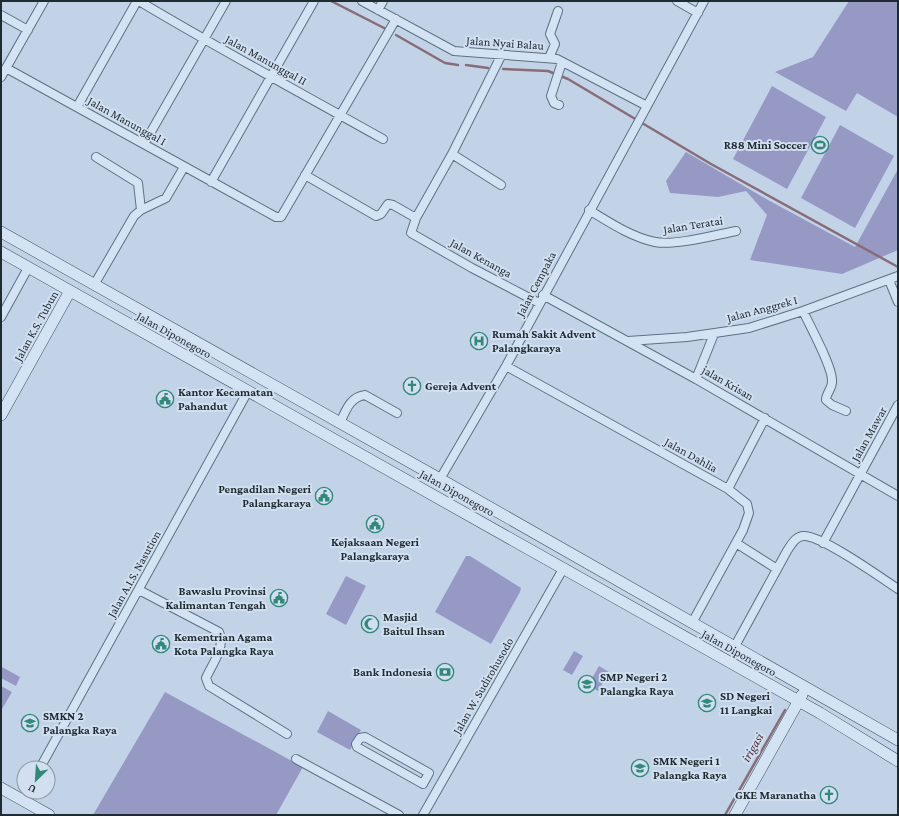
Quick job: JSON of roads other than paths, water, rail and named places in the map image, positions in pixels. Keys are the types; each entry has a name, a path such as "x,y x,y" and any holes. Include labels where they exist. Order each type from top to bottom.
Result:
{"main road":[{"name":"Jalan Diponegoro","path":"1,232 735,646 898,740"},
{"name":"Jalan Diponegoro","path":"1,252 799,701 898,761"},
{"name":"Jalan K.S. Tubun","path":"1,415 70,292"},
{"path":"158,341 166,326"},
{"path":"360,453 367,438"},
{"path":"432,494 440,479"},
{"path":"734,815 806,688"},
{"path":"1,788 16,793"},
{"path":"30,800 49,815"}],"street":[{"path":"1,77 44,1"},
{"path":"77,107 138,1"},
{"name":"Jalan Manunggal II","path":"138,1 204,40 272,76 383,139"},
{"path":"144,144 226,1"},
{"path":"211,182 314,1"},
{"name":"Jalan Nyai Balau","path":"362,1 378,10 393,25 454,51 500,60 549,58 560,67 647,106"},
{"path":"378,10 383,1"},
{"path":"677,1 698,12"},
{"name":"Jalan Cempaka","path":"440,479 506,366 589,210 641,118 704,1"},
{"path":"549,58 555,44 550,34 558,10"},
{"path":"1,15 28,30"},
{"path":"393,25 305,175 376,216 381,214 388,204 393,205 416,218 452,154 500,60"},
{"path":"559,105 554,103 551,96 560,67"},
{"name":"Jalan Manunggal I","path":"6,68 276,217 280,217 305,175"},
{"path":"452,154 501,185"},
{"path":"96,157 138,183 141,210"},
{"path":"94,285 134,216 141,210 166,198 184,167"},
{"name":"Jalan Teratai","path":"589,210 620,228 656,242 671,243 736,231"},
{"name":"Jalan Kenanga","path":"416,218 411,233 472,268 539,303"},
{"path":"1,317 28,268"},
{"name":"Jalan Anggrek I","path":"627,341 646,341 714,334 749,328 803,311 898,276"},
{"path":"889,280 898,302"},
{"name":"jalan Krisan","path":"543,295 765,418 898,496"},
{"path":"803,311 831,372 832,386 826,396 826,400 832,406 846,412"},
{"path":"696,379 714,334"},
{"name":"Jalan Dahlia","path":"506,366 728,489 747,504 749,510 748,519 692,623"},
{"name":"Jalan A.I.S. Nasution","path":"44,760 248,391"},
{"path":"340,423 352,401 365,395 397,413"},
{"name":"Jalan Mawar","path":"823,543 860,475 894,422 898,406"},
{"path":"728,489 765,418"},
{"path":"735,646 787,551 798,538 804,536 823,543 852,559 898,589"},
{"path":"736,543 777,569"},
{"name":"Jalan W. Sudirohusodo","path":"423,815 563,569"},
{"path":"139,590 218,632 221,638 221,647 206,678 206,682 209,686 287,734"},
{"path":"364,737 429,773 426,779 423,784 359,748 356,744 360,738 364,737"},
{"path":"296,760 399,815"},
{"path":"426,779 439,787"}],"waterway":[{"path":"331,1 386,29"},
{"path":"396,35 445,63 458,65"},
{"path":"466,65 488,68"},
{"path":"503,69 548,71 568,79 711,164 898,267"},
{"name":"irigasi","path":"725,815 785,710"}],"place":[{"name":"R88 Mini Soccer","path":"820,145"},
{"name":"Rumah Sakit Advent Palangkaraya","path":"479,341"},
{"name":"Gereja Advent","path":"412,386"},
{"name":"Kantor Kecamatan Pahandut","path":"165,399"},
{"name":"Pengadilan Negeri Palangkaraya","path":"324,496"},
{"name":"Kejaksaan Negeri Palangkaraya","path":"375,524"},
{"name":"Bawaslu Provinsi Kalimantan Tengah","path":"279,598"},
{"name":"Masjid Baitul Ihsan","path":"370,624"},
{"name":"Kementrian Agama Kota Palangka Raya","path":"161,644"},
{"name":"Bank Indonesia","path":"445,672"},
{"name":"SMP Negeri 2 Palangka Raya","path":"587,684"},
{"name":"SD Negeri 11 Langkai","path":"707,703"},
{"name":"SMKN 2 Palangka Raya","path":"30,723"},
{"name":"SMK Negeri 1 Palangka Raya","path":"640,768"},
{"name":"GKE Maranatha","path":"829,795"}]}
